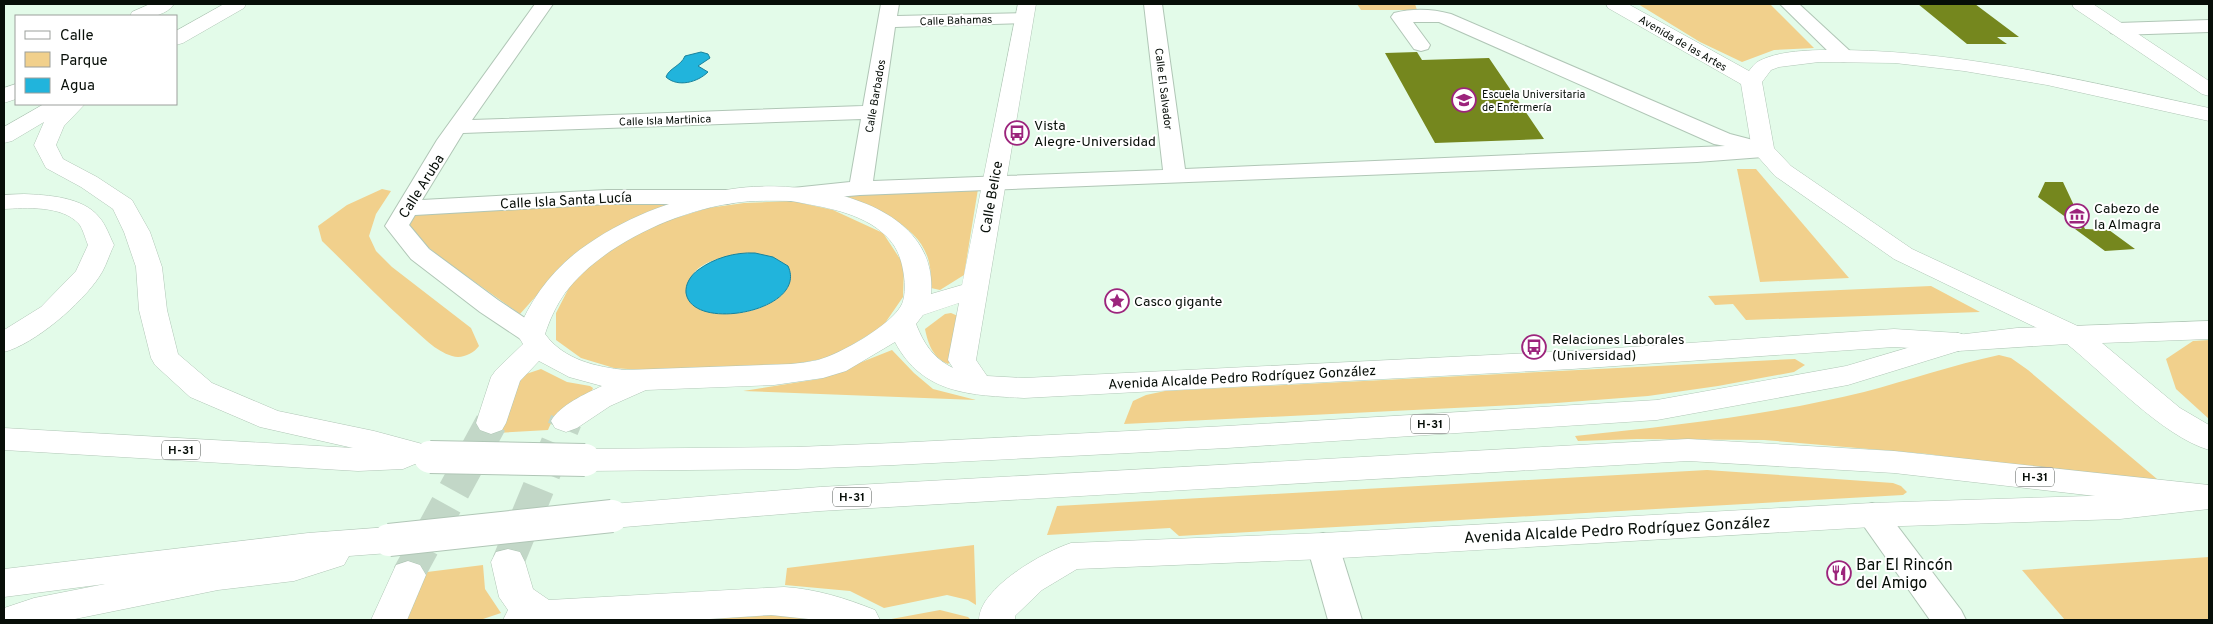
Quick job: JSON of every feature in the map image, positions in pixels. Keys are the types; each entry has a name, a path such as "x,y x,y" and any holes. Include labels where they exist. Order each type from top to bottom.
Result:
{"main road":[{"path":"141,15 165,4"},
{"path":"152,15 173,4"},
{"path":"178,22 210,4"},
{"path":"178,38 237,4"},
{"name":"Avenida de las Artes","path":"1615,4 1751,82"},
{"path":"2081,4 2209,90"},
{"name":"Calle Belice","path":"979,386 962,360 1026,11"},
{"path":"2206,115 2093,88 1964,65 1895,57 1844,56 1792,58 1774,61 1764,66 1751,82 1763,150 1788,175 1903,254 2074,335 2107,360 2169,415 2209,439"},
{"path":"4,86 15,80"},
{"path":"4,97 15,91"},
{"path":"4,121 33,105"},
{"path":"4,136 57,105"},
{"path":"73,105 54,123 46,145 54,163 89,182 124,205 137,232 149,268 153,310 166,358 201,390 271,420 366,451"},
{"path":"491,423 506,377 534,340 540,310 557,285 594,251 644,224 697,204 727,196 791,194 848,206 891,227 914,258 918,276 918,294 907,316"},
{"path":"4,202 21,200 64,205 89,220 101,245 88,274 51,313 4,343"},
{"path":"534,340 565,365 600,377 643,380 807,371 834,364 864,349 907,316 974,290"},
{"name":"Avenida Alcalde Pedro Rodríguez González","path":"907,316 907,340 924,364 949,380 979,386 1024,388 1513,363 1894,338 1958,342 2209,330"},
{"name":"H-31","path":"4,439 366,451 430,457 585,460 797,458 894,454 1227,437 1657,410 1848,375 1958,342"},
{"path":"566,421 599,399 643,380"},
{"name":"H-31","path":"301,556 389,540 612,516 830,498 1688,450 1894,462 2209,497"},
{"name":"Avenida Alcalde Pedro Rodríguez González","path":"997,620 997,612 1030,580 1071,556 1322,546 1872,515 2120,507 2209,497"},
{"path":"4,583 301,556"},
{"path":"11,620 34,613 218,576 301,556"},
{"path":"508,562 517,597 532,618 771,600 803,602 831,608 862,620"},
{"path":"389,620 408,576"}],"street":[{"name":"Calle Aruba","path":"534,340 420,254 396,226 458,127 544,4"},
{"name":"Calle El Salvador","path":"1153,4 1175,174"},
{"path":"1789,4 1844,56"},
{"name":"Calle Bahamas","path":"889,13 1026,11"},
{"name":"Calle Barbados","path":"860,188 889,13"},
{"path":"1421,45 1400,17 1434,15 1445,18 1722,139 1763,150"},
{"path":"2118,29 2209,26"},
{"name":"Calle Isla Martinica","path":"458,127 872,112"},
{"path":"791,194 860,188 1175,174 1399,167 1763,150"},
{"name":"Calle Isla Santa Lucía","path":"406,208 597,198 692,195 727,196"},
{"path":"1872,515 1950,620"},
{"path":"1322,546 1345,620"}],"green space":[{"path":"1357,4 1415,4 1417,10 1361,10"},
{"path":"1638,4 1770,4 1814,48 1774,50 1742,62 1700,42"},
{"path":"1737,169 1756,169 1849,278 1760,282"},
{"path":"382,189 391,191 376,214 369,236 376,251 392,267 471,328 479,346 470,353 456,357 434,347 322,241 318,226 347,205"},
{"path":"978,189 964,275 940,290 931,288 929,262 924,249 916,237 894,220 868,206 843,196"},
{"path":"792,201 833,210 883,233 904,265 903,297 883,326 832,357 795,364 668,372 614,368 581,358 556,340 556,313 573,280 611,246 657,224 708,208 744,203","holes":["752,253 773,257 788,266 790,281 783,293 770,303 752,310 732,314 713,313 697,307 686,295 696,270 719,258"]},
{"path":"680,203 554,276 520,314 437,255 408,229 412,211 550,205"},
{"path":"1931,286 1980,312 1746,320 1733,304 1715,305 1708,296"},
{"path":"951,313 958,316 951,361 948,364 938,358 932,350 925,329 945,314"},
{"path":"2209,340 2209,419 2176,389 2166,359 2193,341"},
{"path":"892,350 914,373 933,389 976,400 743,391 819,379"},
{"path":"1999,355 2011,358 2028,370 2157,479 2074,475 1928,454 1764,440 1637,439 1578,441 1575,436 1684,424 1793,407 1864,392"},
{"path":"1795,359 1805,365 1794,372 1648,396 1556,403 1124,424 1133,401 1146,395 1165,391"},
{"path":"541,369 567,382 590,386 593,388 591,393 565,407 555,417 548,430 497,433 520,376"},
{"path":"1707,470 1893,483 1901,486 1907,492 1903,495 1179,536 1170,528 1047,535 1057,506"},
{"path":"974,545 976,605 968,600 947,595 884,608 850,591 785,585 787,568"},
{"path":"2209,557 2209,620 2065,620 2022,570"},
{"path":"483,565 485,589 501,613 480,620 402,620 427,572"},
{"path":"940,610 968,617 971,620 886,620"},
{"path":"795,614 812,620 681,620"}],"water":[{"path":"701,52 708,54 710,58 698,66 708,72 704,76 682,83 666,77 685,56"},
{"path":"755,253 773,257 788,266 790,282 782,295 767,305 747,311 726,314 707,312 693,305 686,293 686,286 695,272 711,262 725,257"}],"building":[{"path":"1918,4 1975,4 2019,37 1997,37 2007,44 1967,44"},
{"name":"Escuela Universitaria de Enfermería","path":"1417,52 1422,60 1489,58 1544,139 1435,143 1385,53"},
{"name":"Cabezo de la Almagra","path":"2045,182 2063,182 2085,229 2109,230 2135,249 2105,251 2075,229 2082,229 2038,197"}],"tunnel":[{"path":"508,562 566,421"},
{"path":"408,575 491,423"}],"place":[{"name":"Escuela Universitaria de Enfermería","path":"1464,100"},
{"name":"Vista Alegre-Universidad","path":"1017,133"},
{"name":"Cabezo de la Almagra","path":"2077,216"},
{"name":"Casco gigante","path":"1117,301"},
{"name":"Relaciones Laborales (Universidad)","path":"1534,347"},
{"name":"Bar El Rincón del Amigo","path":"1839,573"}]}
